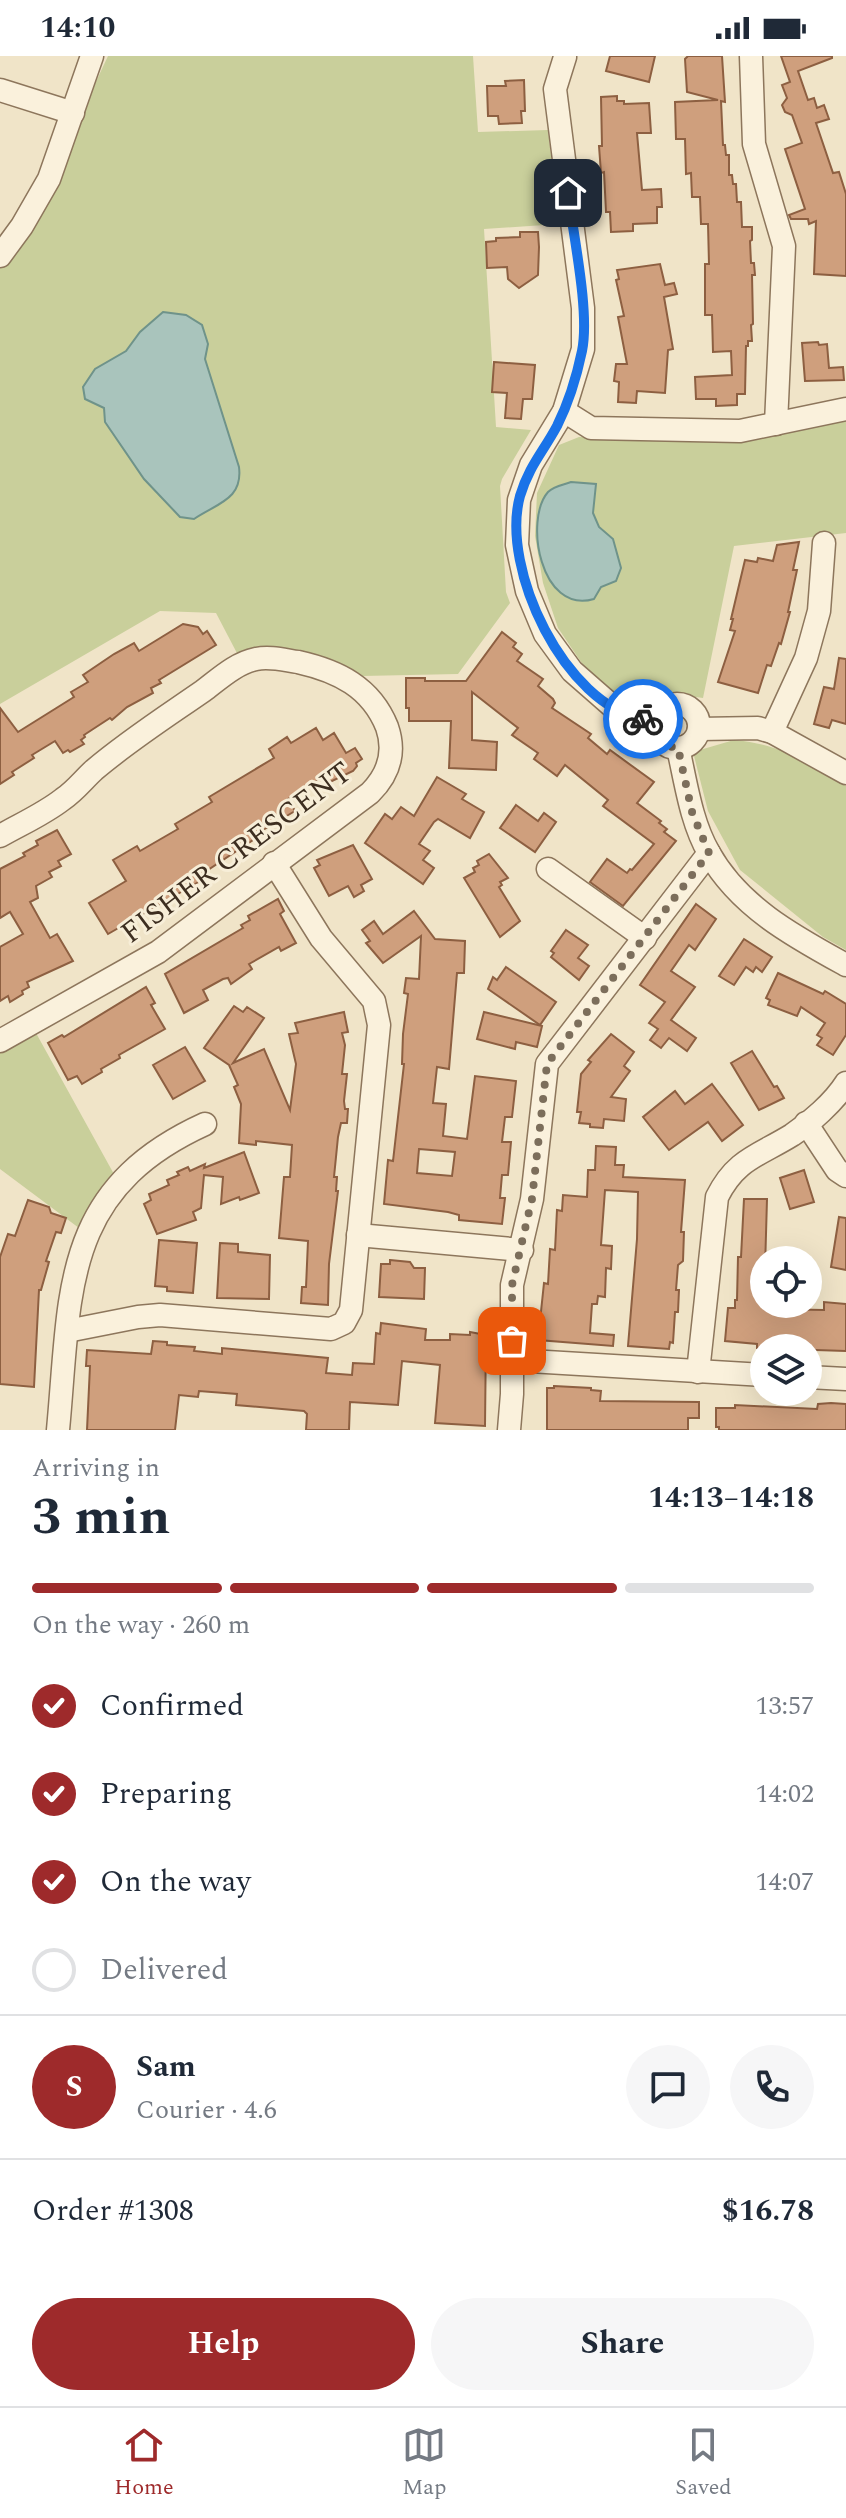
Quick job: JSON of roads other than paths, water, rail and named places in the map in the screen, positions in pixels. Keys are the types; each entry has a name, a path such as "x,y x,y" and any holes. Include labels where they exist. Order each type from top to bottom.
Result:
{"street":[{"path":"0,256 22,226 49,179 92,56"},
{"path":"575,56 564,56 555,89 583,308 583,349 564,411 531,465 519,500 517,545 527,591 545,634 572,671 620,713 656,721"},
{"path":"751,56 754,144 784,246 776,424"},
{"path":"0,90 73,113"},
{"path":"564,411 591,428 740,431 846,409"},
{"path":"772,732 806,658 815,622 824,543"},
{"name":"FISHER CRESCENT","path":"0,836 63,799 95,769 238,666 256,659 278,658 329,670 364,692 380,710 390,735 391,759 384,779 370,793 158,952 0,1041"},
{"path":"670,705 685,705 696,714 699,729 689,744 678,748 660,740 656,721 670,705"},
{"path":"699,729 758,728 772,732 846,773"},
{"path":"678,748 692,812 709,853 726,877 764,915 791,935 846,965"},
{"path":"509,1430 513,1360 512,1285 532,1199 547,1064 709,853"},
{"path":"67,1331 160,1315 331,1329 344,1323 351,1310 379,1025 374,1001 321,938 274,863"},
{"path":"548,869 645,938"},
{"path":"698,1372 717,1197 727,1177 740,1165 794,1134 846,1083"},
{"path":"806,1123 837,1170 846,1176"},
{"path":"58,1430 72,1279 94,1216 138,1163 174,1138 205,1124"},
{"path":"358,1235 522,1250"},
{"path":"513,1360 750,1374"},
{"path":"822,1378 846,1379"}],"water":[{"path":"163,312 186,315 202,325 208,344 205,359 239,467 239,478 233,493 194,519 180,517 144,479 105,422 104,408 85,399 83,387 95,369 126,351 140,332"},
{"path":"571,482 596,484 593,513 599,527 613,539 621,568 616,581 601,587 594,599 576,600 561,593 549,579 538,542 537,522 548,492"}]}
